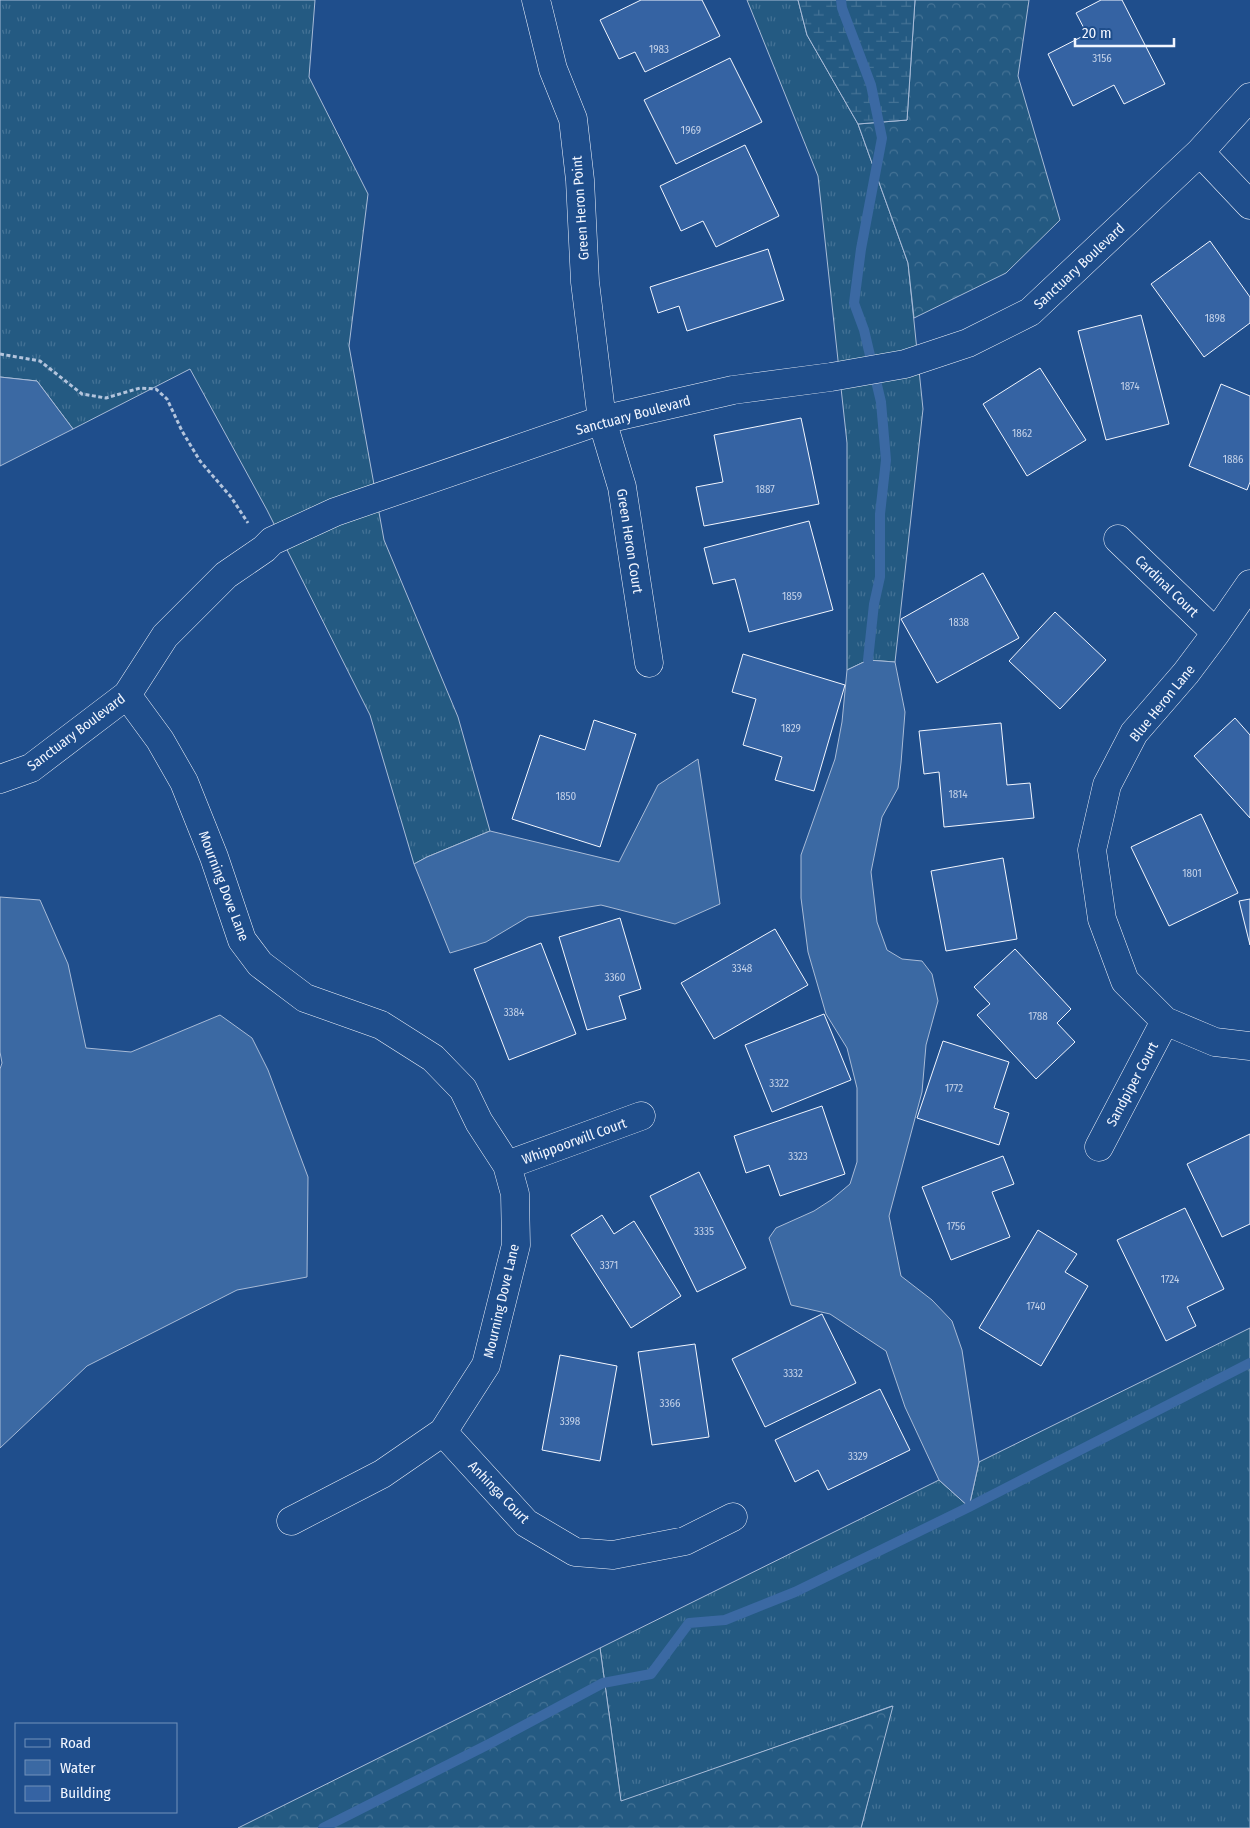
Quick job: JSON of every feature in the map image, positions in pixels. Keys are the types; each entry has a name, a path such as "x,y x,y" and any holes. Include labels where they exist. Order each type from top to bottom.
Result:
{"street":[{"name":"Green Heron Point","path":"536,0 553,69 573,119 580,180 584,282 602,420"},
{"name":"Sanctuary Boulevard","path":"0,779 31,768 127,695 165,636 226,575 268,545 335,512 602,420 733,390 831,377 905,364 968,343 1030,312 1200,152 1250,98"},
{"path":"1200,152 1250,205"},
{"name":"Green Heron Court","path":"602,420 622,487 649,663"},
{"name":"Cardinal Court","path":"1118,539 1216,633"},
{"name":"Blue Heron Lane","path":"1250,584 1186,673 1134,733 1107,785 1092,850 1102,919 1125,981 1165,1021 1215,1042 1250,1046"},
{"name":"Mourning Dove Lane","path":"127,695 160,740 184,782 214,858 242,940 260,964 305,998 381,1025 433,1058 463,1089 479,1122 507,1165 516,1194 516,1245 486,1365 443,1432 382,1474 292,1521"},
{"name":"Sandpiper Court","path":"1099,1147 1165,1021"},
{"name":"Whippoorwill Court","path":"507,1165 641,1116"},
{"name":"Anhinga Court","path":"443,1432 526,1523 575,1552 613,1555 685,1541 733,1517"}],"path":[{"path":"0,354 40,361 82,394 106,398 140,388 156,389 167,399 200,461 268,545"}],"green space":[{"path":"0,0 315,0 309,77 368,194 349,346 384,540 458,717 490,831 414,864 370,715 267,510 190,369 73,429 37,381 0,377"},
{"path":"747,0 798,0 807,35 858,124 908,263 923,409 895,662 868,660 847,670 847,443 818,176"},
{"path":"798,0 915,0 907,120 858,124 807,35"},
{"path":"915,0 1029,0 1018,76 1060,220 1006,273 914,318 908,263 858,124 907,120"},
{"path":"1250,1328 1250,1828 861,1828 892,1706 621,1802 600,1648 939,1480 969,1507 979,1462"},
{"path":"600,1648 621,1801 893,1706 861,1828 238,1828"}],"water":[{"path":"0,377 37,381 73,429 0,466"},
{"path":"868,660 895,662 905,712 898,788 882,817 871,872 877,922 887,950 902,959 922,961 932,974 938,1001 926,1045 922,1092 889,1216 901,1276 932,1300 952,1321 962,1350 979,1462 969,1507 939,1480 905,1407 886,1351 830,1314 791,1305 769,1238 776,1228 814,1211 850,1184 857,1162 857,1088 847,1048 826,1014 808,952 801,898 801,855 835,759 842,722 847,670"},
{"path":"698,759 720,904 675,924 601,905 528,917 486,942 450,953 414,864 490,831 619,862 658,785"},
{"path":"0,897 40,900 68,964 86,1048 131,1052 220,1015 252,1038 268,1070 308,1177 307,1277 237,1290 87,1366 0,1448 0,1069 2,1063 0,1052"}],"building":[{"path":"641,0 702,0 720,36 645,72 635,52 619,59 600,20"},
{"path":"1101,0 1122,0 1165,84 1124,104 1114,85 1073,106 1048,54 1087,34 1076,13"},
{"path":"730,58 762,122 676,164 644,100"},
{"path":"745,145 779,216 716,247 703,221 681,231 660,186"},
{"path":"1210,241 1250,297 1250,323 1204,357 1151,284"},
{"path":"768,249 784,300 687,331 679,306 658,313 650,287"},
{"path":"1141,315 1169,424 1106,440 1078,331"},
{"path":"1040,368 1086,440 1027,476 983,404"},
{"path":"1221,384 1250,396 1250,482 1247,490 1189,466"},
{"path":"801,418 819,504 704,526 696,487 723,482 714,435"},
{"path":"809,521 833,610 749,632 735,579 713,584 704,548"},
{"path":"983,573 1019,638 937,683 901,619"},
{"path":"1055,612 1106,660 1060,709 1009,661"},
{"path":"743,654 845,685 814,791 775,780 782,757 743,745 756,699 732,692"},
{"path":"1235,718 1250,735 1250,818 1194,756"},
{"path":"594,720 636,734 600,847 512,819 540,735 585,750"},
{"path":"1001,723 1007,785 1030,783 1034,818 944,827 939,772 924,774 919,731"},
{"path":"1201,814 1238,893 1169,926 1131,847"},
{"path":"1003,858 1017,939 946,951 931,871"},
{"path":"1250,899 1250,945 1239,901"},
{"path":"620,918 641,989 619,996 626,1019 587,1030 559,937"},
{"path":"775,929 808,985 714,1039 681,983"},
{"path":"541,943 576,1034 509,1060 474,969"},
{"path":"1015,949 1071,1009 1057,1023 1075,1042 1036,1079 977,1015 990,1004 974,987"},
{"path":"824,1014 851,1080 772,1112 745,1045"},
{"path":"943,1041 1009,1062 994,1108 1009,1113 999,1145 917,1118"},
{"path":"822,1106 845,1174 780,1196 769,1165 746,1173 734,1136"},
{"path":"1250,1134 1250,1224 1222,1237 1187,1164"},
{"path":"1003,1156 1014,1184 992,1192 1010,1237 951,1260 922,1187"},
{"path":"699,1172 746,1268 697,1292 650,1196"},
{"path":"1185,1208 1224,1289 1187,1307 1196,1326 1166,1341 1117,1240"},
{"path":"602,1215 614,1234 634,1221 681,1296 631,1328 571,1235"},
{"path":"1038,1230 1077,1254 1065,1272 1088,1286 1041,1366 979,1328"},
{"path":"822,1314 856,1383 765,1427 732,1359"},
{"path":"695,1344 709,1437 652,1445 638,1352"},
{"path":"560,1355 617,1366 600,1461 542,1450"},
{"path":"880,1389 910,1450 828,1490 818,1470 795,1482 775,1440"}],"waterway":[{"path":"841,0 842,8 871,85 882,138 861,249 854,303 864,330 881,402 886,460 880,514 880,577 874,604 868,660"},
{"path":"323,1828 491,1743 603,1683 651,1674 689,1623 725,1620 795,1592 969,1507 1250,1363"}]}
